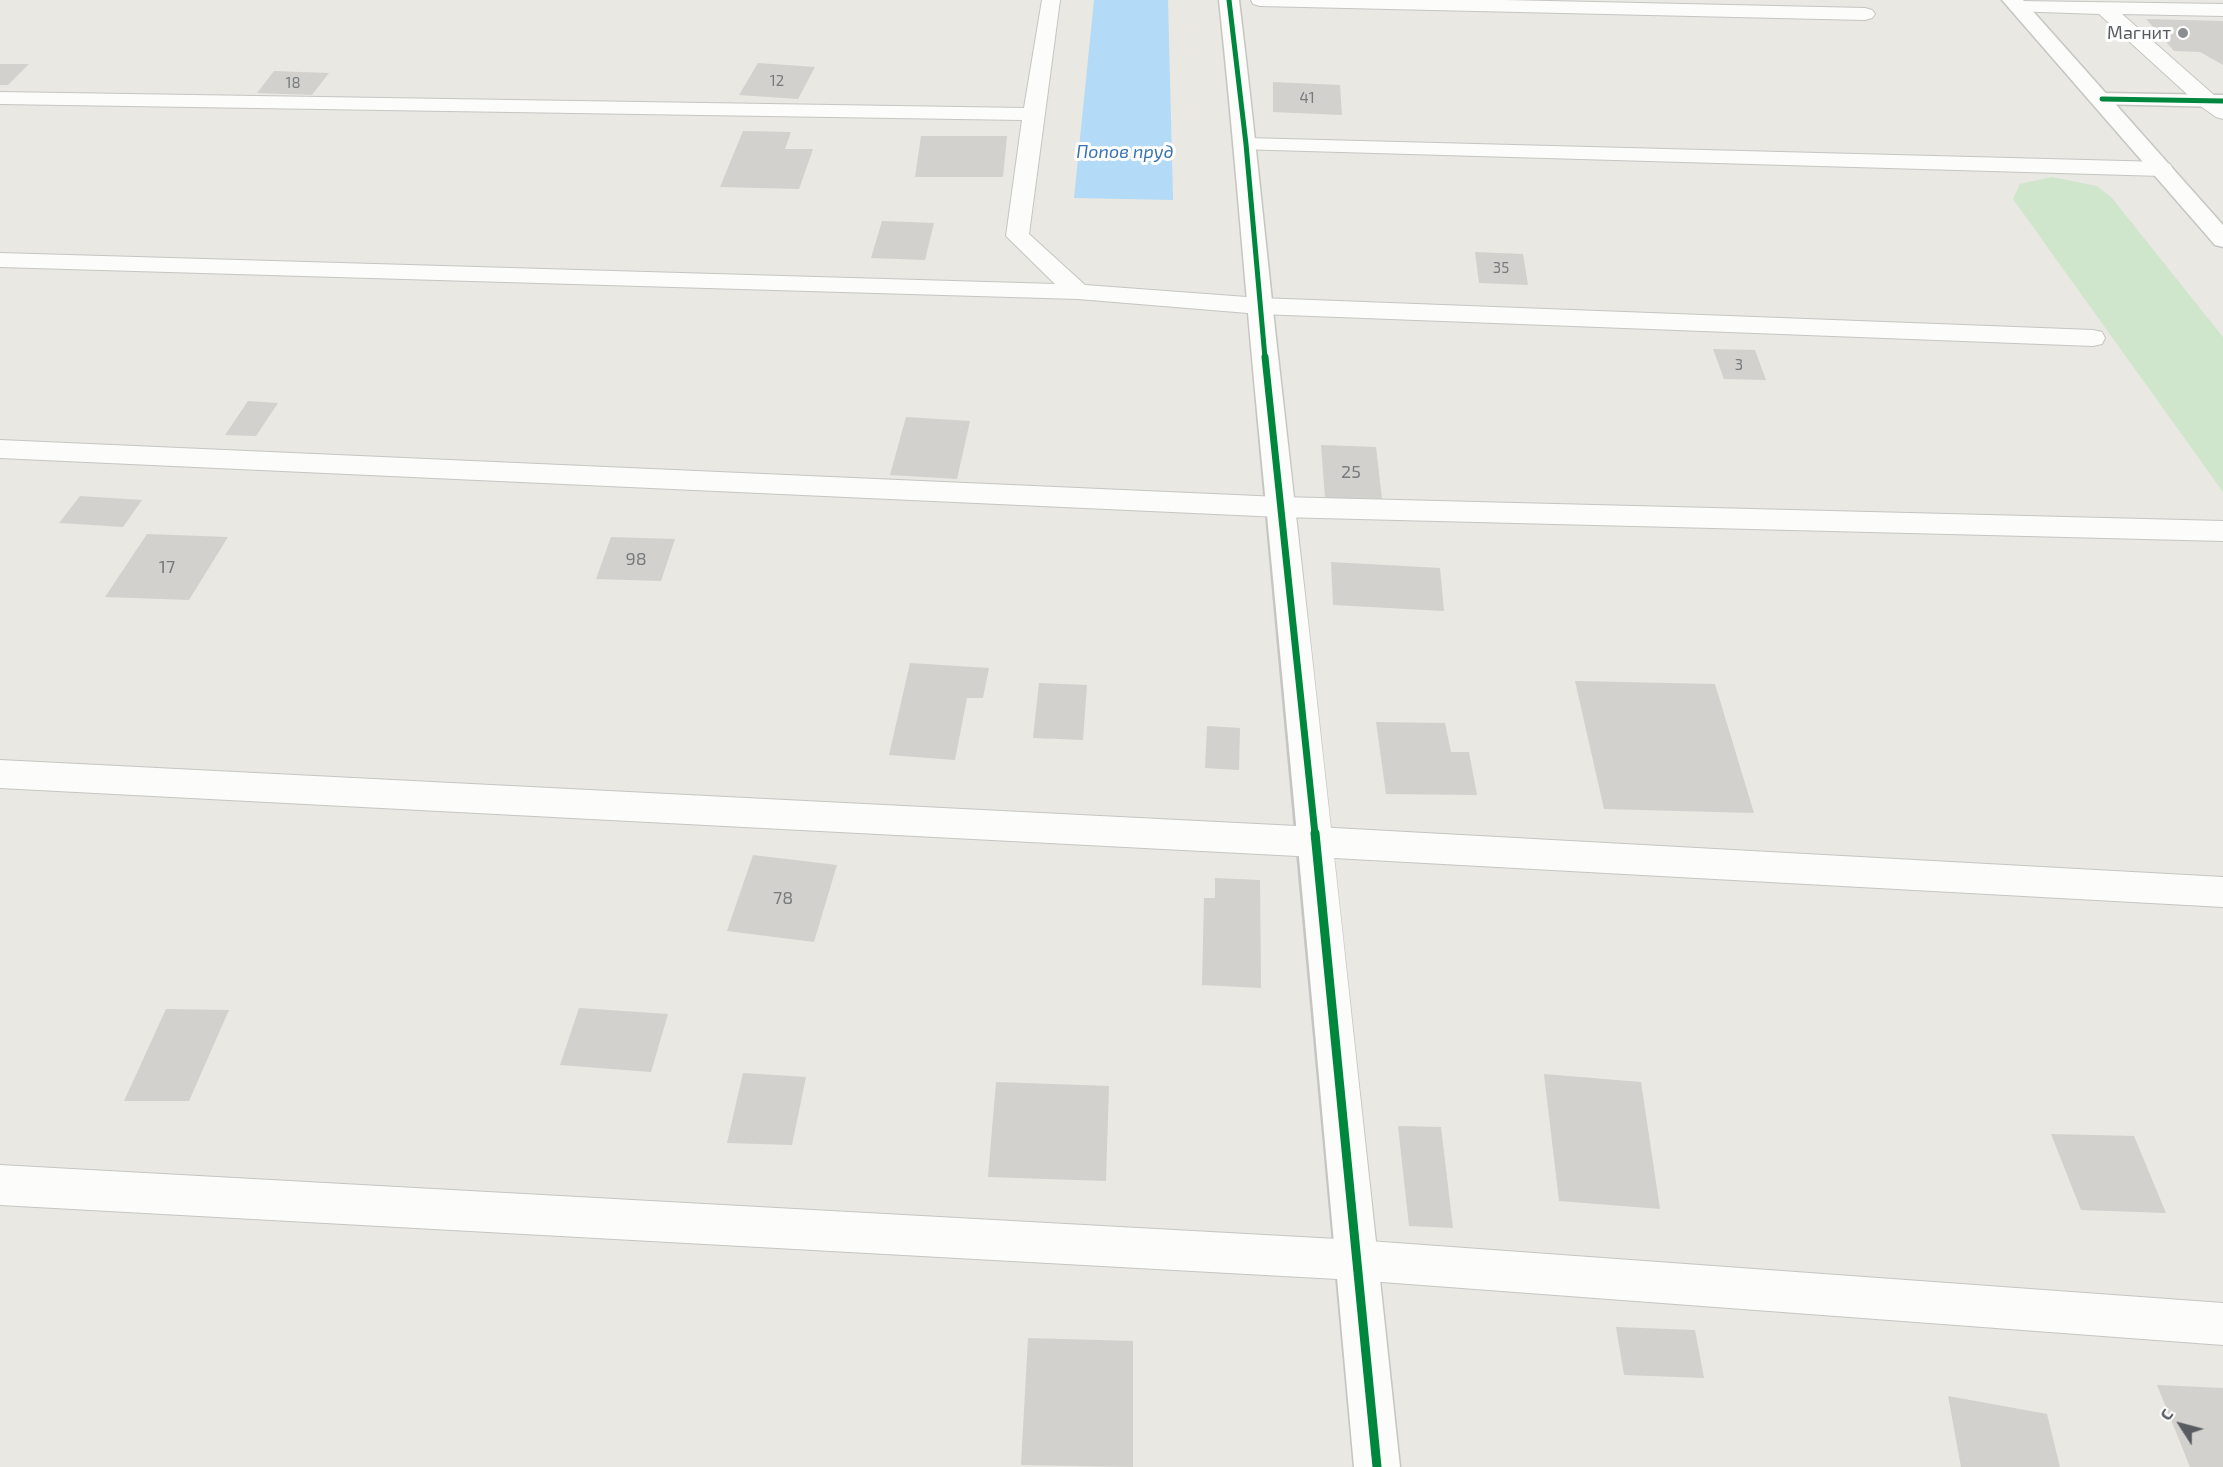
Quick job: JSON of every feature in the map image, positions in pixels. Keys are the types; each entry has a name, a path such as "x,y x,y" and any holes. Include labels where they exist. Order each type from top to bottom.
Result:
{"street":[{"path":"1229,0 1246,144 1260,306 1316,842 1377,1467"},
{"path":"2015,4 2102,99 2223,240"},
{"path":"2102,99 2218,105"}],"lane":[{"path":"1051,0 1017,237 1078,292"},
{"path":"1260,0 1865,14"},
{"path":"2015,4 2223,10"},
{"path":"2104,8 2218,105"},
{"path":"0,98 1033,114"},
{"path":"1246,144 2162,169"},
{"path":"0,260 1078,292 1260,306 2093,338"},
{"path":"0,450 1280,507 2223,531"},
{"path":"0,774 1316,842 2223,892"},
{"path":"0,1185 1355,1260 2223,1324"}],"green space":[{"path":"2052,177 2097,186 2112,198 2223,337 2223,492 2013,199 2020,184"}],"water":[{"name":"Попов пруд","path":"1094,0 1168,0 1173,200 1074,198"}],"building":[{"path":"2146,19 2223,21 2223,65 2200,52 2174,51"},
{"path":"758,63 815,67 798,99 739,95"},
{"path":"0,64 29,64 8,85 0,85"},
{"path":"274,71 329,73 312,95 257,93"},
{"path":"1273,82 1340,85 1342,115 1273,112"},
{"path":"743,131 791,132 785,149 813,149 799,189 720,187"},
{"path":"921,136 1007,136 1003,177 915,177"},
{"path":"882,221 934,223 925,260 871,258"},
{"path":"1475,252 1523,254 1528,285 1479,283"},
{"path":"1713,349 1755,350 1766,380 1724,379"},
{"path":"248,401 278,403 256,436 225,435"},
{"path":"906,417 970,421 957,479 890,475"},
{"path":"1321,445 1376,447 1382,499 1325,498"},
{"path":"80,496 142,500 123,527 59,523"},
{"path":"147,534 228,537 189,600 105,597"},
{"path":"611,537 675,539 661,581 596,579"},
{"path":"1331,562 1440,568 1444,611 1333,605"},
{"path":"910,663 989,668 983,698 967,698 955,760 889,755"},
{"path":"1575,681 1715,684 1754,813 1604,809"},
{"path":"1039,683 1087,685 1083,740 1033,738"},
{"path":"1376,722 1445,723 1451,752 1469,752 1477,795 1386,794"},
{"path":"1207,726 1240,728 1239,770 1205,768"},
{"path":"753,855 837,865 814,942 727,931"},
{"path":"1215,878 1260,880 1261,988 1202,985 1204,898 1215,898"},
{"path":"579,1008 668,1014 651,1072 560,1065"},
{"path":"166,1009 229,1010 189,1101 124,1101"},
{"path":"743,1073 806,1077 792,1145 727,1143"},
{"path":"1544,1074 1641,1082 1660,1209 1559,1201"},
{"path":"996,1082 1109,1086 1106,1181 988,1177"},
{"path":"1398,1126 1441,1127 1453,1228 1409,1226"},
{"path":"2051,1134 2134,1136 2166,1213 2081,1210"},
{"path":"1616,1327 1695,1330 1704,1378 1624,1375"},
{"path":"1028,1338 1133,1341 1133,1467 1021,1465"},
{"path":"2157,1385 2223,1388 2223,1467 2190,1467"},
{"path":"1948,1396 2047,1414 2060,1467 1961,1467"}],"cycle path":[{"path":"1229,0 1246,144 1260,306 1316,842 1377,1467"},
{"path":"2102,99 2223,101"}],"place":[{"name":"Магнит","path":"2183,33"}]}
